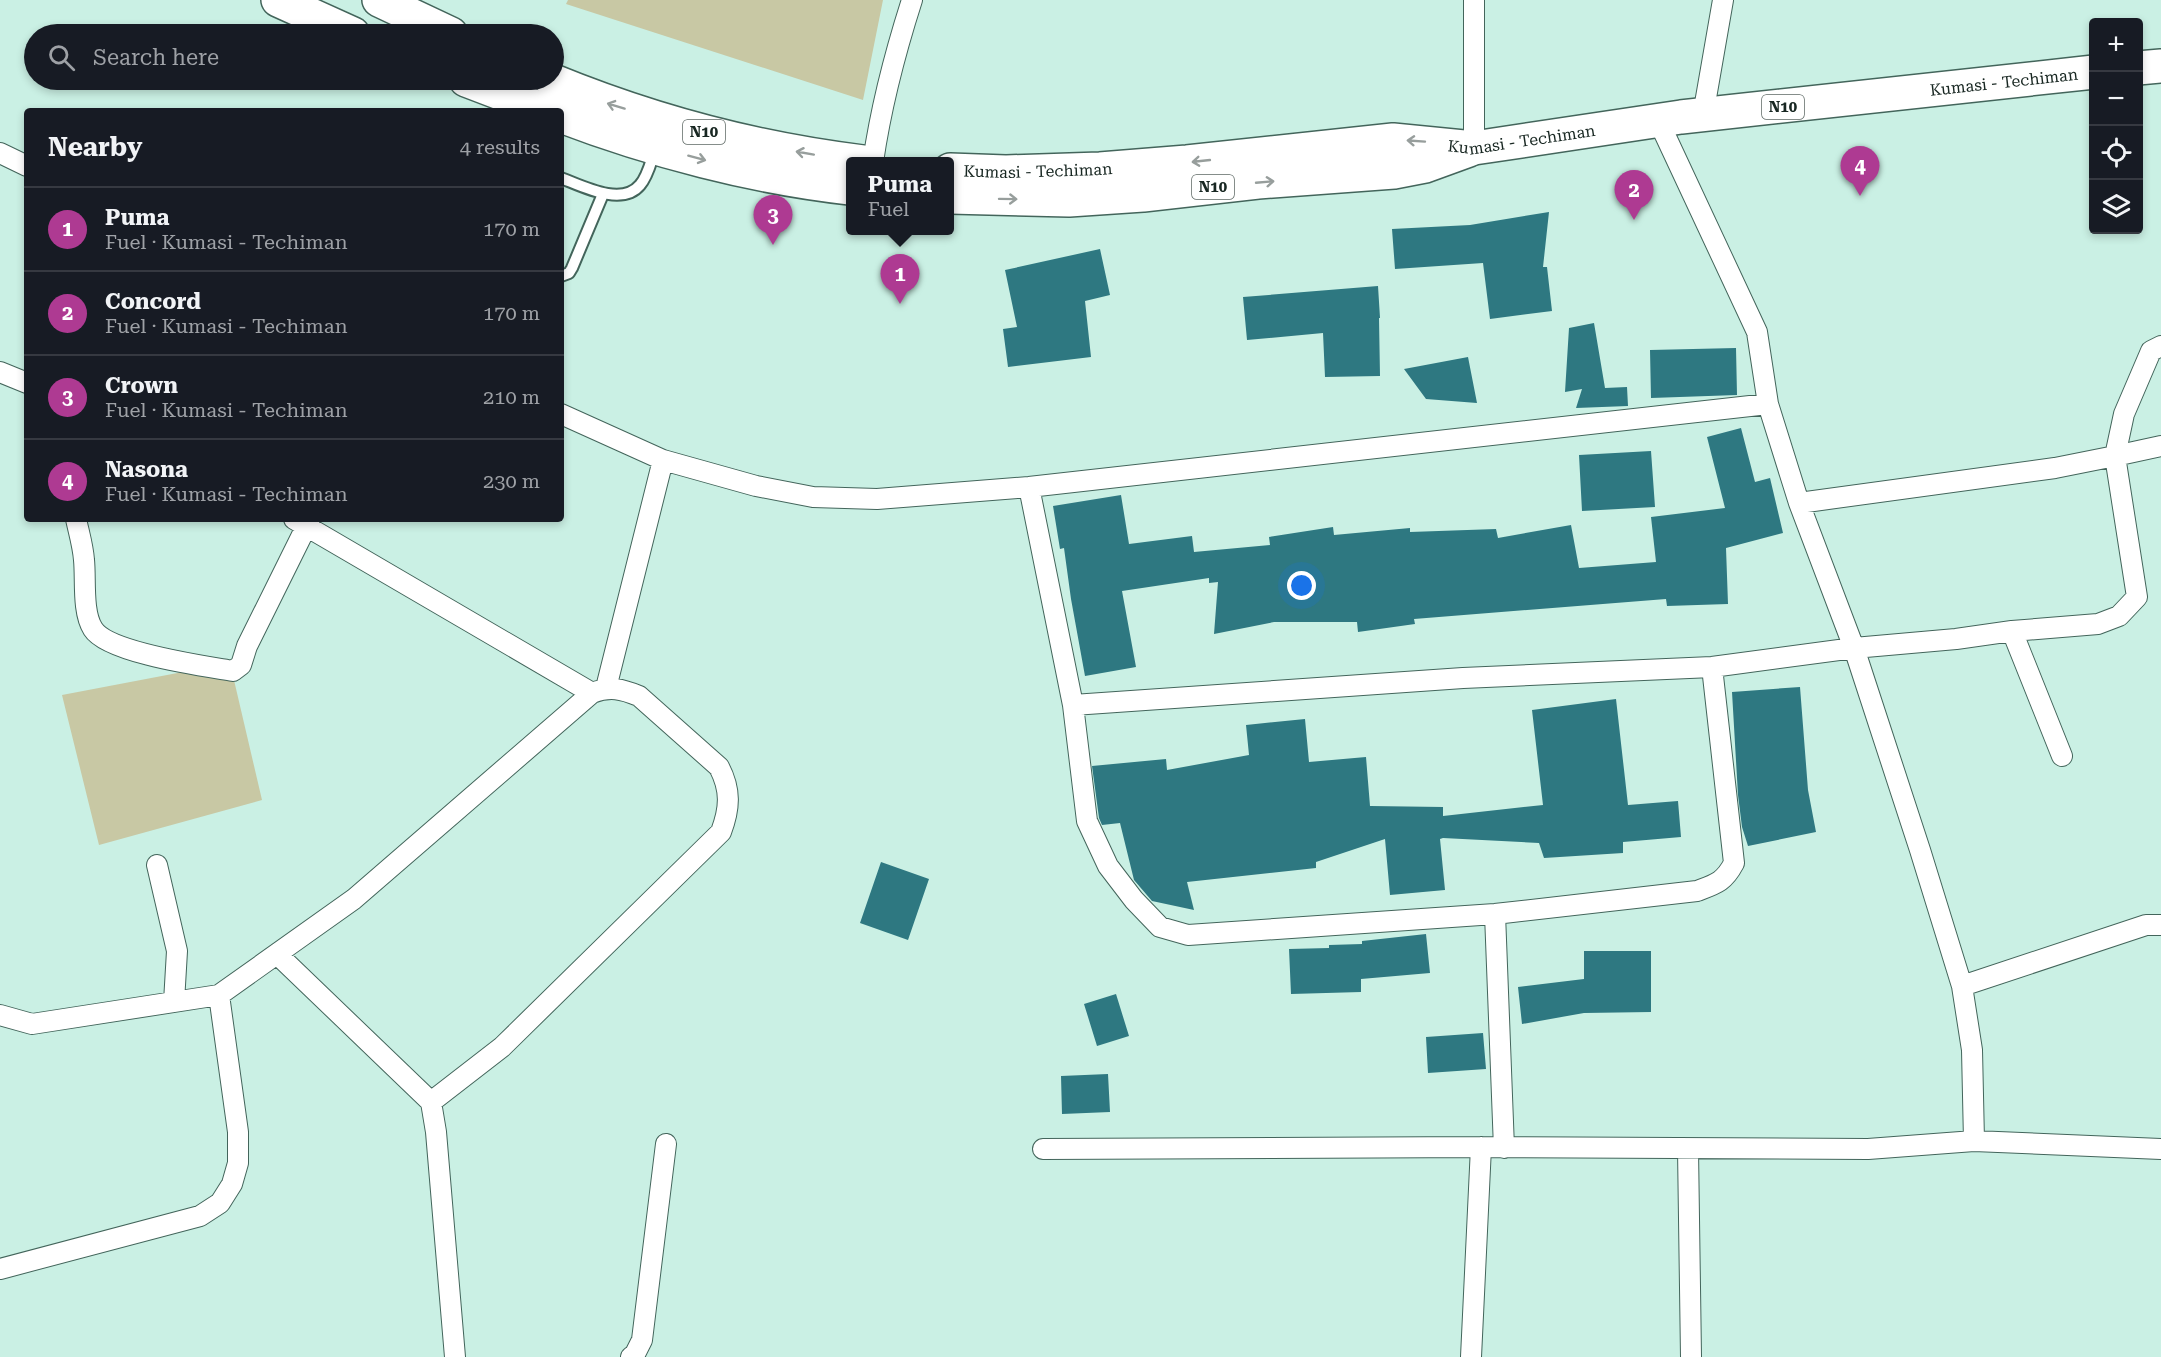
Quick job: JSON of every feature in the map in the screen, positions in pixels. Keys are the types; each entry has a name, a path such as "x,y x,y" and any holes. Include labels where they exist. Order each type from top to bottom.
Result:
{"highway":[{"path":"278,0 331,24"},
{"path":"379,0 430,24"},
{"path":"2143,68 2161,66"},
{"name":"Kumasi - Techiman","path":"954,170 1006,172 1100,169 1393,140 1424,141 1474,148 1658,120 2089,73"},
{"name":"N10","path":"564,85 604,102 683,127 763,146 846,159"},
{"path":"488,90 525,107"},
{"name":"N10","path":"564,117 656,147 731,167 846,187"},
{"name":"N10","path":"954,197 1069,200 1143,195 1258,182 1373,174 1425,166 1474,148"}],"street":[{"path":"874,157 877,130 912,0"},
{"path":"1474,0 1474,148"},
{"path":"1703,115 1723,0"},
{"path":"1658,120 1757,332 1768,404 1799,503 1854,648 1920,850 1962,986 1972,1050 1974,1141"},
{"path":"0,153 24,165"},
{"path":"1073,705 1463,678 1712,667 1854,648 2098,624 2119,616 2137,597 2115,456 2124,414 2151,351 2161,346"},
{"path":"0,372 24,382"},
{"path":"564,415 663,460 756,486 813,497 877,500 1029,487 1768,404"},
{"path":"1799,503 2055,468 2161,446"},
{"path":"0,1015 32,1024 219,995 354,899 599,690 663,460"},
{"path":"1029,487 1073,705 1087,821 1108,866 1134,900 1160,927 1188,935 1495,914 1697,891 1716,884 1727,876 1734,863 1712,667"},
{"path":"77,522 84,560 86,604 92,629 108,642 169,660 233,671 241,665 247,646 304,522"},
{"path":"306,522 599,690 624,690 639,696 719,767 727,782 729,797 727,817 722,832 502,1047 431,1102"},
{"path":"2012,631 2062,756"},
{"path":"158,865 177,951 174,1002"},
{"path":"1495,914 1504,1148"},
{"path":"1962,986 2146,925 2161,925"},
{"path":"276,954 431,1102 436,1132 455,1357"},
{"path":"0,1269 200,1216 220,1203 232,1184 238,1163 238,1132 219,995"},
{"path":"1043,1149 1481,1147 1868,1149 1974,1141 2161,1149"},
{"path":"631,1357 642,1340 666,1144"},
{"path":"1471,1357 1481,1147"},
{"path":"1688,1149 1691,1357"}],"lane":[{"path":"564,178 603,194 622,194 640,186 656,147"},
{"path":"564,275 569,273 572,268 603,194"}],"green space":[{"path":"568,0 883,0 863,100 566,4"},
{"path":"230,663 262,800 99,845 62,695"}],"building":[{"path":"1549,212 1543,267 1547,267 1552,311 1490,319 1483,263 1395,269 1392,229 1470,225"},
{"path":"1100,249 1110,295 1085,301 1091,357 1008,367 1003,329 1017,327 1005,270"},
{"path":"1378,286 1380,376 1325,377 1323,333 1247,340 1243,297"},
{"path":"1594,323 1605,388 1627,387 1628,406 1576,408 1582,389 1565,392 1569,328"},
{"path":"1736,348 1737,395 1651,398 1650,350"},
{"path":"1468,357 1477,403 1426,399 1404,369"},
{"path":"1741,428 1755,482 1770,478 1783,533 1726,548 1728,604 1667,606 1666,599 1414,619 1415,624 1358,632 1357,622 1274,622 1214,634 1218,582 1209,583 1209,578 1122,591 1136,667 1085,676 1064,548 1060,549 1053,506 1121,495 1129,544 1192,536 1194,552 1270,545 1269,537 1333,527 1334,535 1410,528 1410,532 1496,529 1498,538 1571,525 1579,568 1656,562 1651,517 1725,508 1707,437"},
{"path":"1651,451 1655,507 1582,511 1579,455"},
{"path":"1800,687 1808,790 1816,832 1748,846 1742,827 1738,795 1732,692"},
{"path":"1616,699 1628,805 1678,801 1681,837 1623,842 1623,853 1544,858 1539,843 1443,838 1440,839 1445,890 1390,895 1385,839 1316,862 1316,868 1187,882 1194,910 1152,901 1134,880 1120,823 1102,825 1099,818 1092,766 1166,759 1167,770 1249,755 1246,725 1305,719 1309,762 1366,757 1370,806 1443,807 1443,816 1543,805 1532,710"},
{"path":"881,862 929,879 908,940 860,923"},
{"path":"1426,934 1430,973 1361,979 1361,992 1291,994 1289,949 1329,948 1329,945 1362,944 1362,941"},
{"path":"1584,951 1651,951 1651,1012 1584,1013 1522,1024 1518,987 1584,979"},
{"path":"1116,994 1129,1036 1097,1046 1084,1004"},
{"path":"1483,1033 1486,1069 1428,1073 1426,1037"},
{"path":"1108,1074 1110,1112 1062,1114 1061,1076"}],"place":[{"name":"Nasona","path":"1860,196"},
{"name":"Concord","path":"1634,220"},
{"name":"Crown","path":"773,245"},
{"name":"Puma","path":"900,304"}]}
